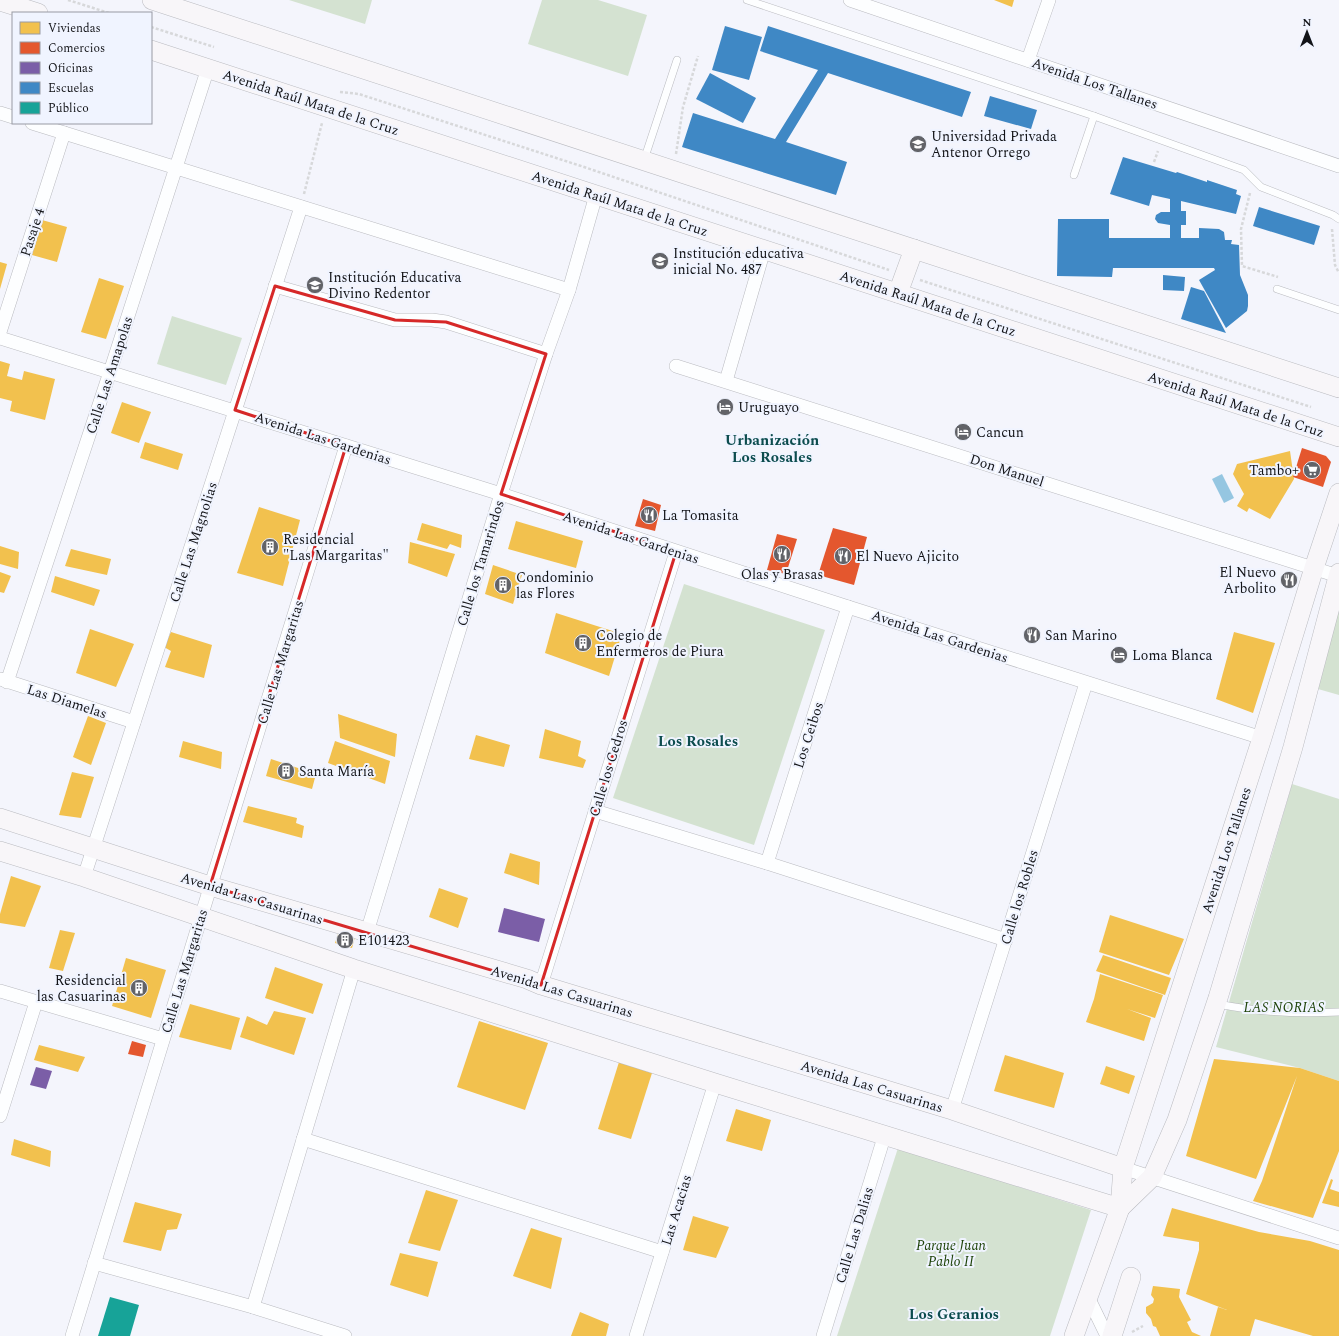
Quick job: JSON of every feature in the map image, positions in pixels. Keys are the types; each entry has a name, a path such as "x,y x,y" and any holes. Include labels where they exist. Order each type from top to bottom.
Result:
{"main road":[{"path":"0,0 35,12"},
{"path":"152,0 1339,388"},
{"name":"Avenida Raúl Mata de la Cruz","path":"152,50 208,68 331,99 596,195 1339,437"},
{"path":"898,294 914,249"},
{"name":"Avenida Los Tallanes","path":"1074,1336 1120,1208 1123,1168 1262,738 1314,568 1339,493"},
{"name":"Avenida Los Tallanes","path":"1120,1208 1152,1177 1177,1120 1216,1004 1293,747 1339,575"},
{"name":"Avenida Las Casuarinas","path":"0,818 210,886 526,979 541,985 952,1110 1123,1168"},
{"path":"0,851 84,877 354,969 715,1083 885,1134 1120,1208"},
{"path":"1112,1336 1131,1277"}],"street":[{"name":"Avenida Los Tallanes","path":"850,0 1339,166"},
{"path":"1028,60 1049,0"},
{"name":"Calle Las Amapolas","path":"4,681 110,372 208,68"},
{"path":"0,113 12,117"},
{"path":"35,124 569,290"},
{"name":"Pasaje 4","path":"0,332 64,133"},
{"name":"Calle los Tamarindos","path":"367,932 501,494 546,354 569,290 596,195"},
{"name":"Calle Las Magnolias","path":"84,877 301,207"},
{"path":"726,381 764,250"},
{"path":"275,286 395,320 432,320 446,322 546,354"},
{"name":"Avenida Las Gardenias","path":"0,338 501,494 676,552 1262,738"},
{"name":"Don Manuel","path":"676,366 1339,575"},
{"name":"Calle Las Margaritas","path":"72,1336 346,446"},
{"name":"Calle los Cedros","path":"541,985 676,552"},
{"name":"Los Ceibos","path":"767,863 848,607"},
{"name":"Las Diamelas","path":"4,681 134,722"},
{"name":"Calle los Robles","path":"952,1110 1086,683"},
{"path":"595,811 767,863 1006,940"},
{"path":"253,1307 354,969"},
{"path":"0,991 163,1039"},
{"path":"0,1116 36,1002"},
{"name":"Las Acacias","path":"636,1336 715,1083"},
{"name":"Calle Las Dalias","path":"823,1336 885,1134"},
{"path":"303,1139 662,1252"},
{"path":"1123,1168 1339,1238"},
{"path":"94,1263 253,1307 345,1336"},
{"path":"1088,1297 1106,1336"}],"lane":[{"path":"747,0 1094,116 1244,170 1261,187 1333,214 1339,219"},
{"path":"644,161 677,60"},
{"path":"1074,175 1094,116"},
{"path":"1277,289 1339,310"},
{"path":"1216,1004 1232,1007 1289,1012 1339,1012"}],"path":[{"path":"68,0 106,12"},
{"path":"152,26 214,47"},
{"path":"671,170 677,151 683,107 698,56"},
{"path":"301,207 331,99 359,94 584,167 905,275 1311,407"},
{"path":"1154,162 1159,147"},
{"path":"1247,189 1255,197"},
{"path":"1242,266 1241,229 1250,193"},
{"path":"1330,226 1333,230 1335,265 1339,273"},
{"path":"1305,426 1319,382"}],"highlighted area":[{"path":"275,286 395,320 446,322 546,354 501,494 676,552 541,985 210,886 346,446 235,410"}],"green space":[{"path":"289,0 372,0 365,24"},
{"path":"542,0 598,0 647,15 628,76 528,44"},
{"path":"172,316 242,338 226,385 157,364"},
{"path":"684,584 825,630 754,845 613,798"},
{"path":"1339,608 1339,695 1318,689"},
{"name":"LAS NORIAS","path":"1292,784 1339,799 1339,1081 1300,1068 1216,1047"},
{"name":"Parque Juan Pablo II","path":"898,1148 1091,1210 1050,1336 837,1336"}],"water":[{"path":"1222,474 1234,498 1224,503 1212,479"}],"building: Viviendas":[{"path":"994,0 1014,0 1012,7"},
{"path":"42,220 67,227 57,262 32,255"},
{"path":"0,262 7,264 0,289"},
{"path":"99,278 124,286 106,339 81,332"},
{"path":"0,361 10,364 7,376 22,380 24,371 55,379 45,420 10,411 12,401 0,398"},
{"path":"122,402 151,412 139,443 111,433"},
{"path":"145,442 183,454 178,470 140,458"},
{"path":"1290,451 1294,479 1270,519 1249,508 1247,512 1237,506 1244,494 1233,474 1237,464"},
{"name":"Residencial \"Las Margaritas\"","path":"259,507 300,520 283,586 237,573"},
{"path":"516,521 583,541 576,568 508,549"},
{"path":"422,523 462,535 461,548 450,544 447,549 417,540"},
{"path":"410,542 455,554 447,577 408,563"},
{"path":"0,546 19,552 18,569 0,564"},
{"path":"71,549 111,559 107,575 65,566"},
{"name":"Condominio las Flores","path":"493,565 522,575 513,604 485,594"},
{"path":"0,572 11,576 4,593 0,592"},
{"path":"55,576 100,590 94,606 51,592"},
{"name":"Colegio de Enfermeros de Piura","path":"556,613 622,634 609,676 545,653"},
{"path":"90,629 134,644 116,687 76,673"},
{"path":"171,632 212,645 204,678 165,667 171,651 164,647"},
{"path":"1234,632 1275,643 1253,713 1216,699"},
{"path":"338,714 397,734 395,757 340,738"},
{"path":"88,716 106,723 91,765 73,757"},
{"path":"545,729 581,741 578,756 586,760 583,768 539,758"},
{"path":"476,735 510,745 504,767 469,759"},
{"path":"183,741 222,752 221,769 179,757"},
{"path":"335,741 390,761 385,784 328,763"},
{"name":"Santa María","path":"271,759 316,774 312,789 266,776"},
{"path":"72,772 94,777 81,818 59,815"},
{"path":"248,806 297,818 296,823 304,826 302,838 243,822"},
{"path":"510,853 540,862 539,885 504,873"},
{"path":"11,876 41,886 25,927 0,923 0,914"},
{"path":"439,888 468,898 458,928 429,917"},
{"path":"1110,915 1184,939 1169,975 1099,952"},
{"path":"60,930 75,933 63,971 49,968"},
{"name":"E101423","path":"339,931 355,937 352,948 335,943"},
{"path":"1103,955 1171,978 1165,995 1096,971"},
{"name":"Residencial las Casuarinas","path":"126,958 166,970 151,1018 112,1006"},
{"path":"275,967 323,984 313,1014 265,998"},
{"path":"1100,974 1163,995 1155,1018 1127,1009 1151,1018 1144,1041 1086,1022 1094,999"},
{"path":"190,1004 240,1018 231,1050 179,1037"},
{"path":"274,1011 306,1018 294,1055 240,1037 247,1016 267,1025"},
{"path":"479,1021 548,1043 525,1110 457,1087"},
{"path":"39,1045 85,1057 78,1072 34,1060"},
{"path":"1005,1055 1064,1073 1054,1108 994,1091"},
{"path":"1214,1059 1300,1068 1339,1081 1339,1151 1313,1218 1253,1201 1262,1181 1297,1076 1256,1179 1186,1156"},
{"path":"619,1062 652,1073 631,1139 598,1129"},
{"path":"1106,1066 1135,1076 1129,1094 1100,1084"},
{"path":"736,1109 771,1120 762,1151 726,1141"},
{"path":"14,1139 51,1151 50,1167 11,1155"},
{"path":"1331,1179 1333,1180 1330,1189 1339,1192 1339,1207 1322,1203"},
{"path":"426,1190 458,1200 440,1251 408,1243"},
{"path":"135,1202 182,1214 177,1229 167,1230 161,1251 123,1242"},
{"path":"1172,1208 1259,1232 1310,1241 1339,1250 1339,1336 1313,1336 1255,1319 1250,1336 1210,1336 1218,1307 1227,1310 1186,1294 1199,1250 1199,1242 1163,1236"},
{"path":"693,1216 729,1227 716,1258 683,1250"},
{"path":"531,1228 562,1238 551,1289 513,1276"},
{"path":"400,1253 438,1262 428,1297 390,1285"},
{"path":"1153,1286 1180,1289 1179,1297 1191,1320 1187,1322 1192,1332 1201,1336 1160,1336 1156,1327 1153,1326 1151,1319 1146,1313 1146,1307 1153,1303 1154,1299 1151,1295"},
{"path":"580,1312 609,1324 606,1336 571,1336"}],"building: Comercios":[{"name":"Tambo+","path":"1302,448 1326,456 1331,462 1323,487 1293,477"},
{"name":"La Tomasita","path":"643,499 661,505 655,531 635,526"},
{"name":"El Nuevo Ajicito","path":"833,528 867,537 854,585 818,575"},
{"name":"Olas y Brasas","path":"777,534 797,539 786,574 767,570"},
{"path":"132,1041 146,1045 143,1057 128,1054"}],"building: Oficinas":[{"path":"504,908 545,919 539,942 498,932"},
{"path":"36,1067 52,1071 46,1089 30,1085"}],"building: Escuelas":[{"path":"725,26 762,37 749,80 712,70"},
{"path":"768,26 971,92 962,117 828,73 786,142 847,162 836,195 682,147 693,113 775,139 818,70 760,51"},
{"path":"710,73 756,98 743,123 696,99"},
{"path":"990,96 1037,110 1031,129 984,116"},
{"path":"1123,157 1207,182 1207,180 1237,190 1236,194 1241,196 1236,214 1181,201 1181,211 1186,211 1186,225 1181,225 1181,238 1199,238 1199,228 1219,229 1224,232 1225,240 1232,240 1231,244 1239,245 1240,275 1248,295 1248,306 1247,311 1226,328 1199,280 1215,270 1214,268 1113,268 1112,277 1057,276 1058,219 1109,219 1109,238 1170,238 1170,225 1158,223 1155,219 1156,215 1161,212 1170,212 1170,199 1152,195 1149,206 1110,194"},
{"path":"1259,207 1320,226 1314,245 1253,226"},
{"path":"1163,275 1185,277 1184,291 1163,290"},
{"path":"1191,287 1204,291 1226,333 1181,319"}],"building: Público":[{"path":"110,1297 139,1305 130,1336 98,1336"}],"place":[{"name":"Universidad Privada Antenor Orrego","path":"918,144"},
{"name":"Institución educativa inicial No. 487","path":"660,261"},
{"name":"Institución Educativa Divino Redentor","path":"315,285"},
{"name":"Uruguayo","path":"725,407"},
{"name":"Cancun","path":"963,432"},
{"name":"Tambo+","path":"1312,470"},
{"name":"La Tomasita","path":"649,515"},
{"name":"Residencial \"Las Margaritas\"","path":"270,547"},
{"name":"Olas y Brasas","path":"782,554"},
{"name":"El Nuevo Ajicito","path":"843,556"},
{"name":"El Nuevo Arbolito","path":"1289,580"},
{"name":"Condominio las Flores","path":"503,585"},
{"name":"San Marino","path":"1032,635"},
{"name":"Colegio de Enfermeros de Piura","path":"583,643"},
{"name":"Loma Blanca","path":"1119,655"},
{"name":"Santa María","path":"286,771"},
{"name":"E101423","path":"345,940"},
{"name":"Residencial las Casuarinas","path":"139,988"}],"district":[{"name":"Urbanización Los Rosales","path":"772,448"},
{"name":"Los Rosales","path":"698,741"},
{"name":"Los Geranios","path":"954,1314"}]}
